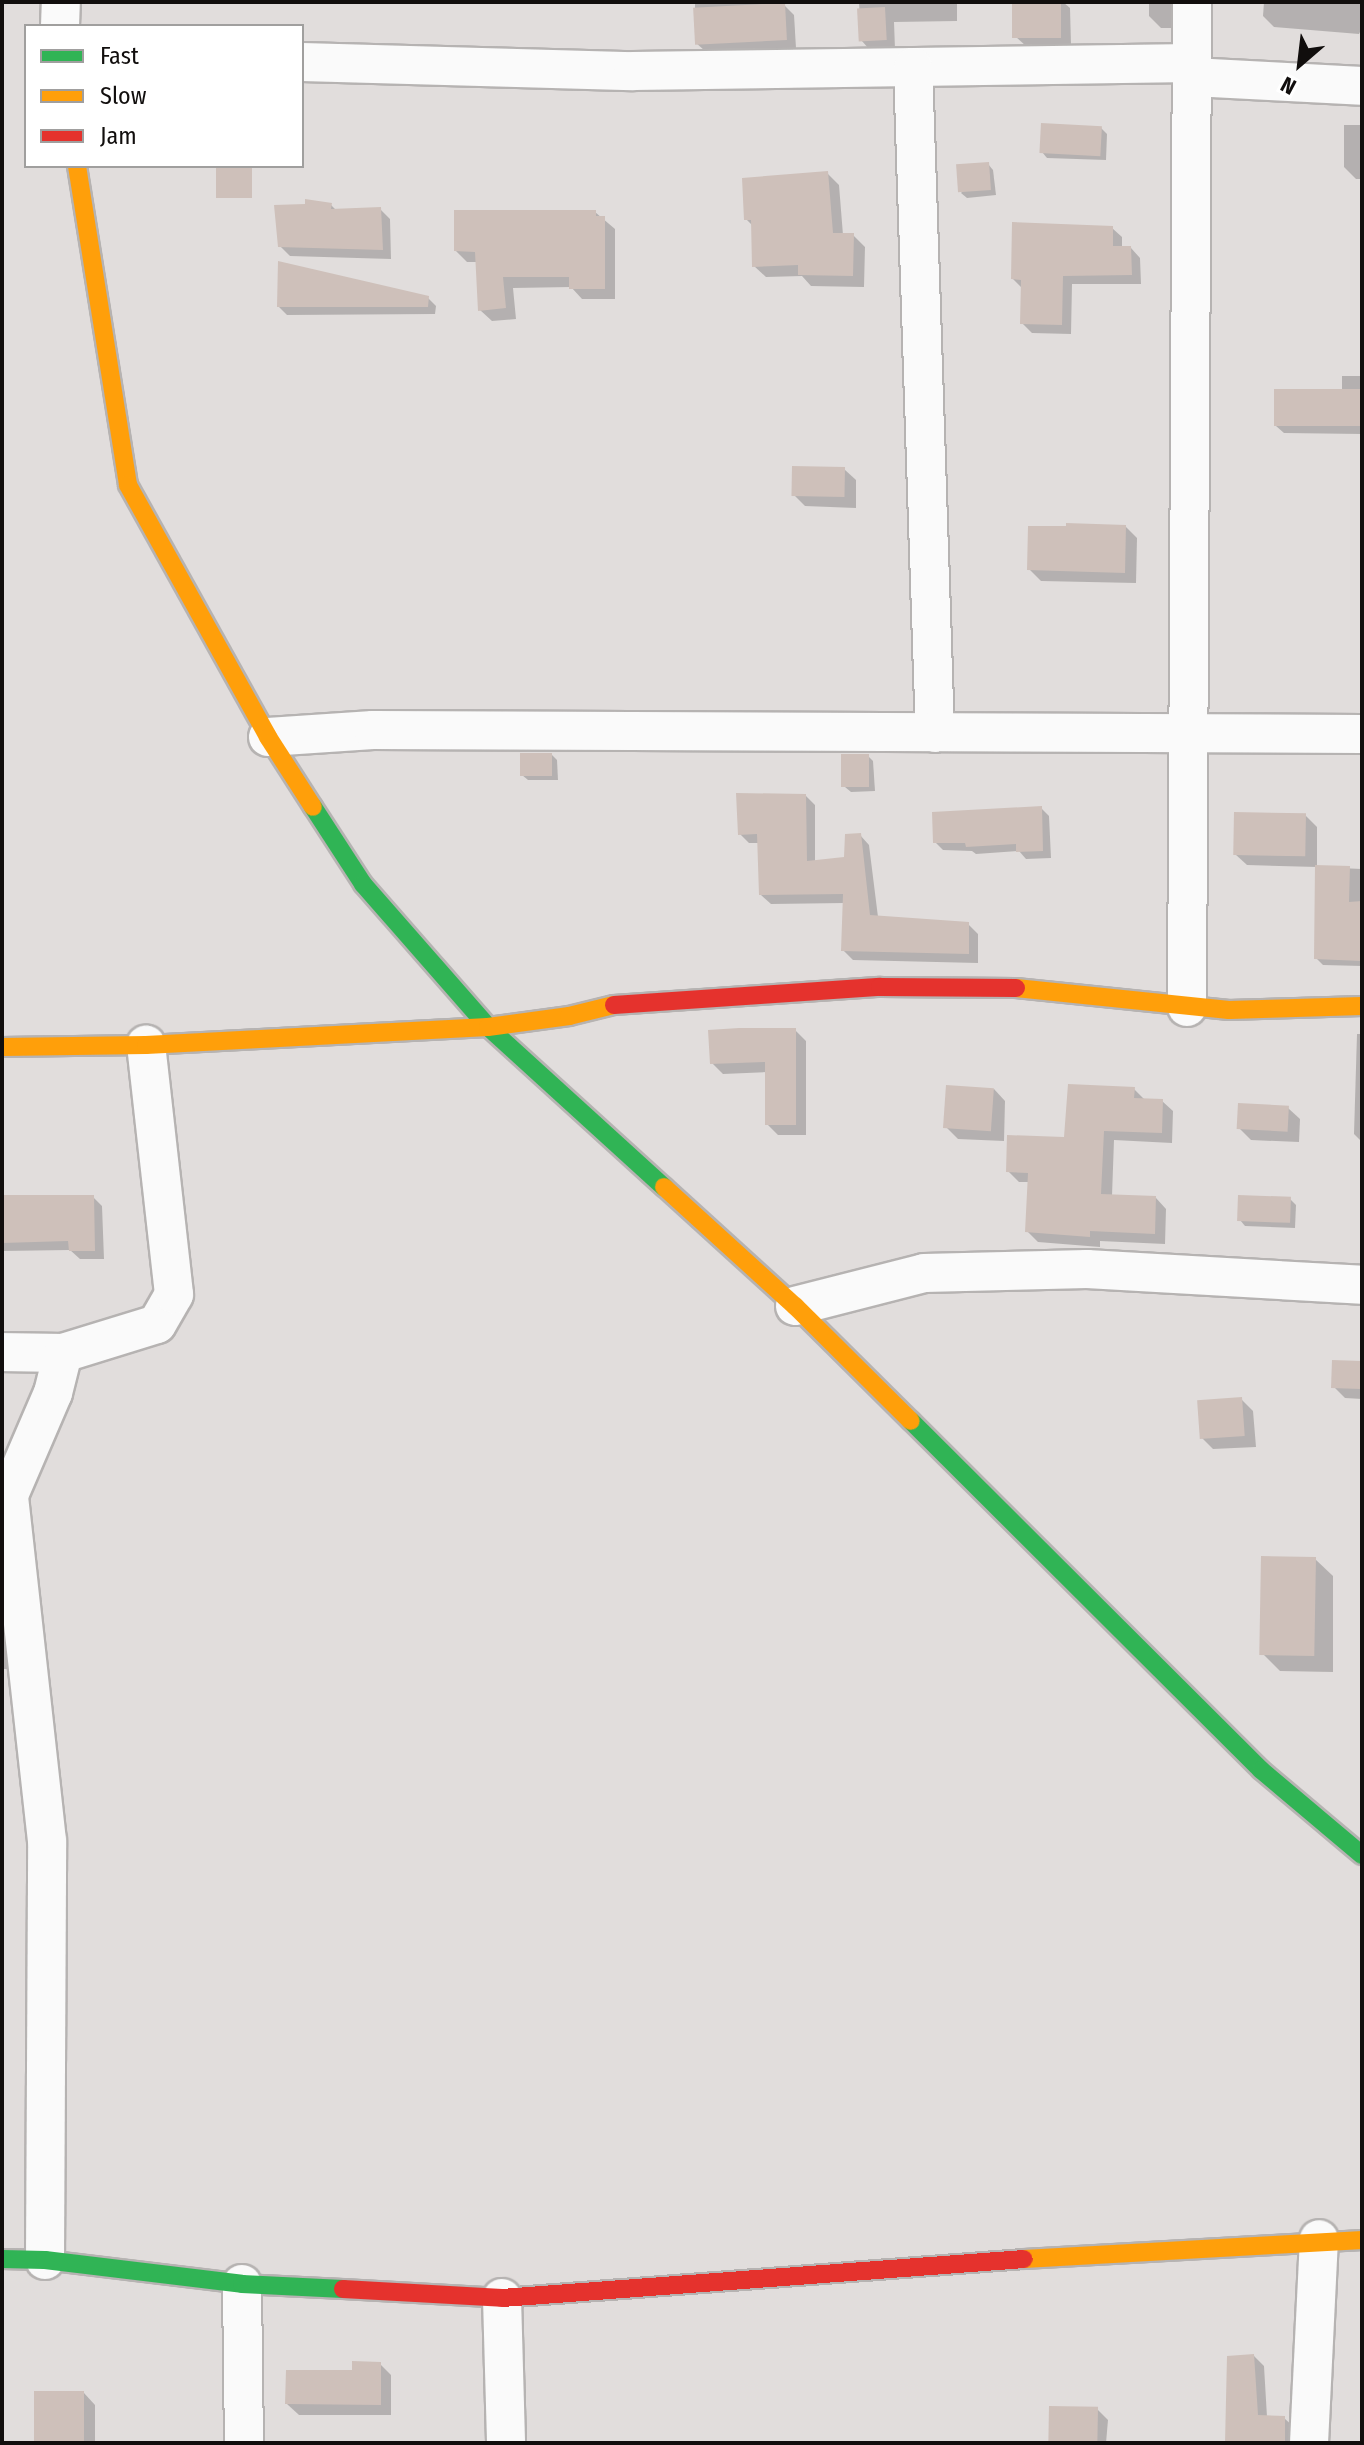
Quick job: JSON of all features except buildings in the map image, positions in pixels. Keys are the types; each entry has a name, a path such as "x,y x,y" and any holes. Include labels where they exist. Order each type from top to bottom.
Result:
{"street":[{"path":"60,24 61,2"},
{"path":"1187,1007 1192,2"},
{"path":"304,62 633,71 913,67 1192,70 1362,86"},
{"path":"913,67 935,733"},
{"path":"77,168 128,485 268,737 363,884 488,1027 795,1306 1261,1770 1362,1855"},
{"path":"268,737 373,730 1362,734"},
{"path":"2,1047 146,1045 488,1027 569,1016 612,1005 880,987 976,986 1061,991 1187,1007 1260,1010 1362,1006"},
{"path":"2,1352 63,1353 157,1324 174,1294 146,1045"},
{"path":"795,1306 924,1273 940,1272 1087,1269 1362,1285"},
{"path":"45,2260 47,1841 9,1495 53,1393 63,1353"},
{"path":"2,2259 45,2260 242,2284 502,2298 858,2269 1319,2239 1362,2240"},
{"path":"1309,2443 1319,2239"},
{"path":"242,2284 244,2443"},
{"path":"502,2298 506,2443"}],"traffic: fast":[{"path":"313,807 363,884 488,1027 664,1187"},
{"path":"911,1421 1261,1770 1362,1855"},
{"path":"2,2259 45,2260 242,2284 343,2289"}],"traffic: slow":[{"path":"77,168 128,485 268,737 313,807"},
{"path":"1016,988 1229,1010 1362,1006"},
{"path":"2,1047 146,1045 488,1027 569,1016 614,1005"},
{"path":"664,1187 795,1306 911,1421"},
{"path":"1024,2259 1362,2240"}],"traffic: jam":[{"path":"614,1005 880,987 1016,988"},
{"path":"343,2289 502,2298 1024,2259"}]}
